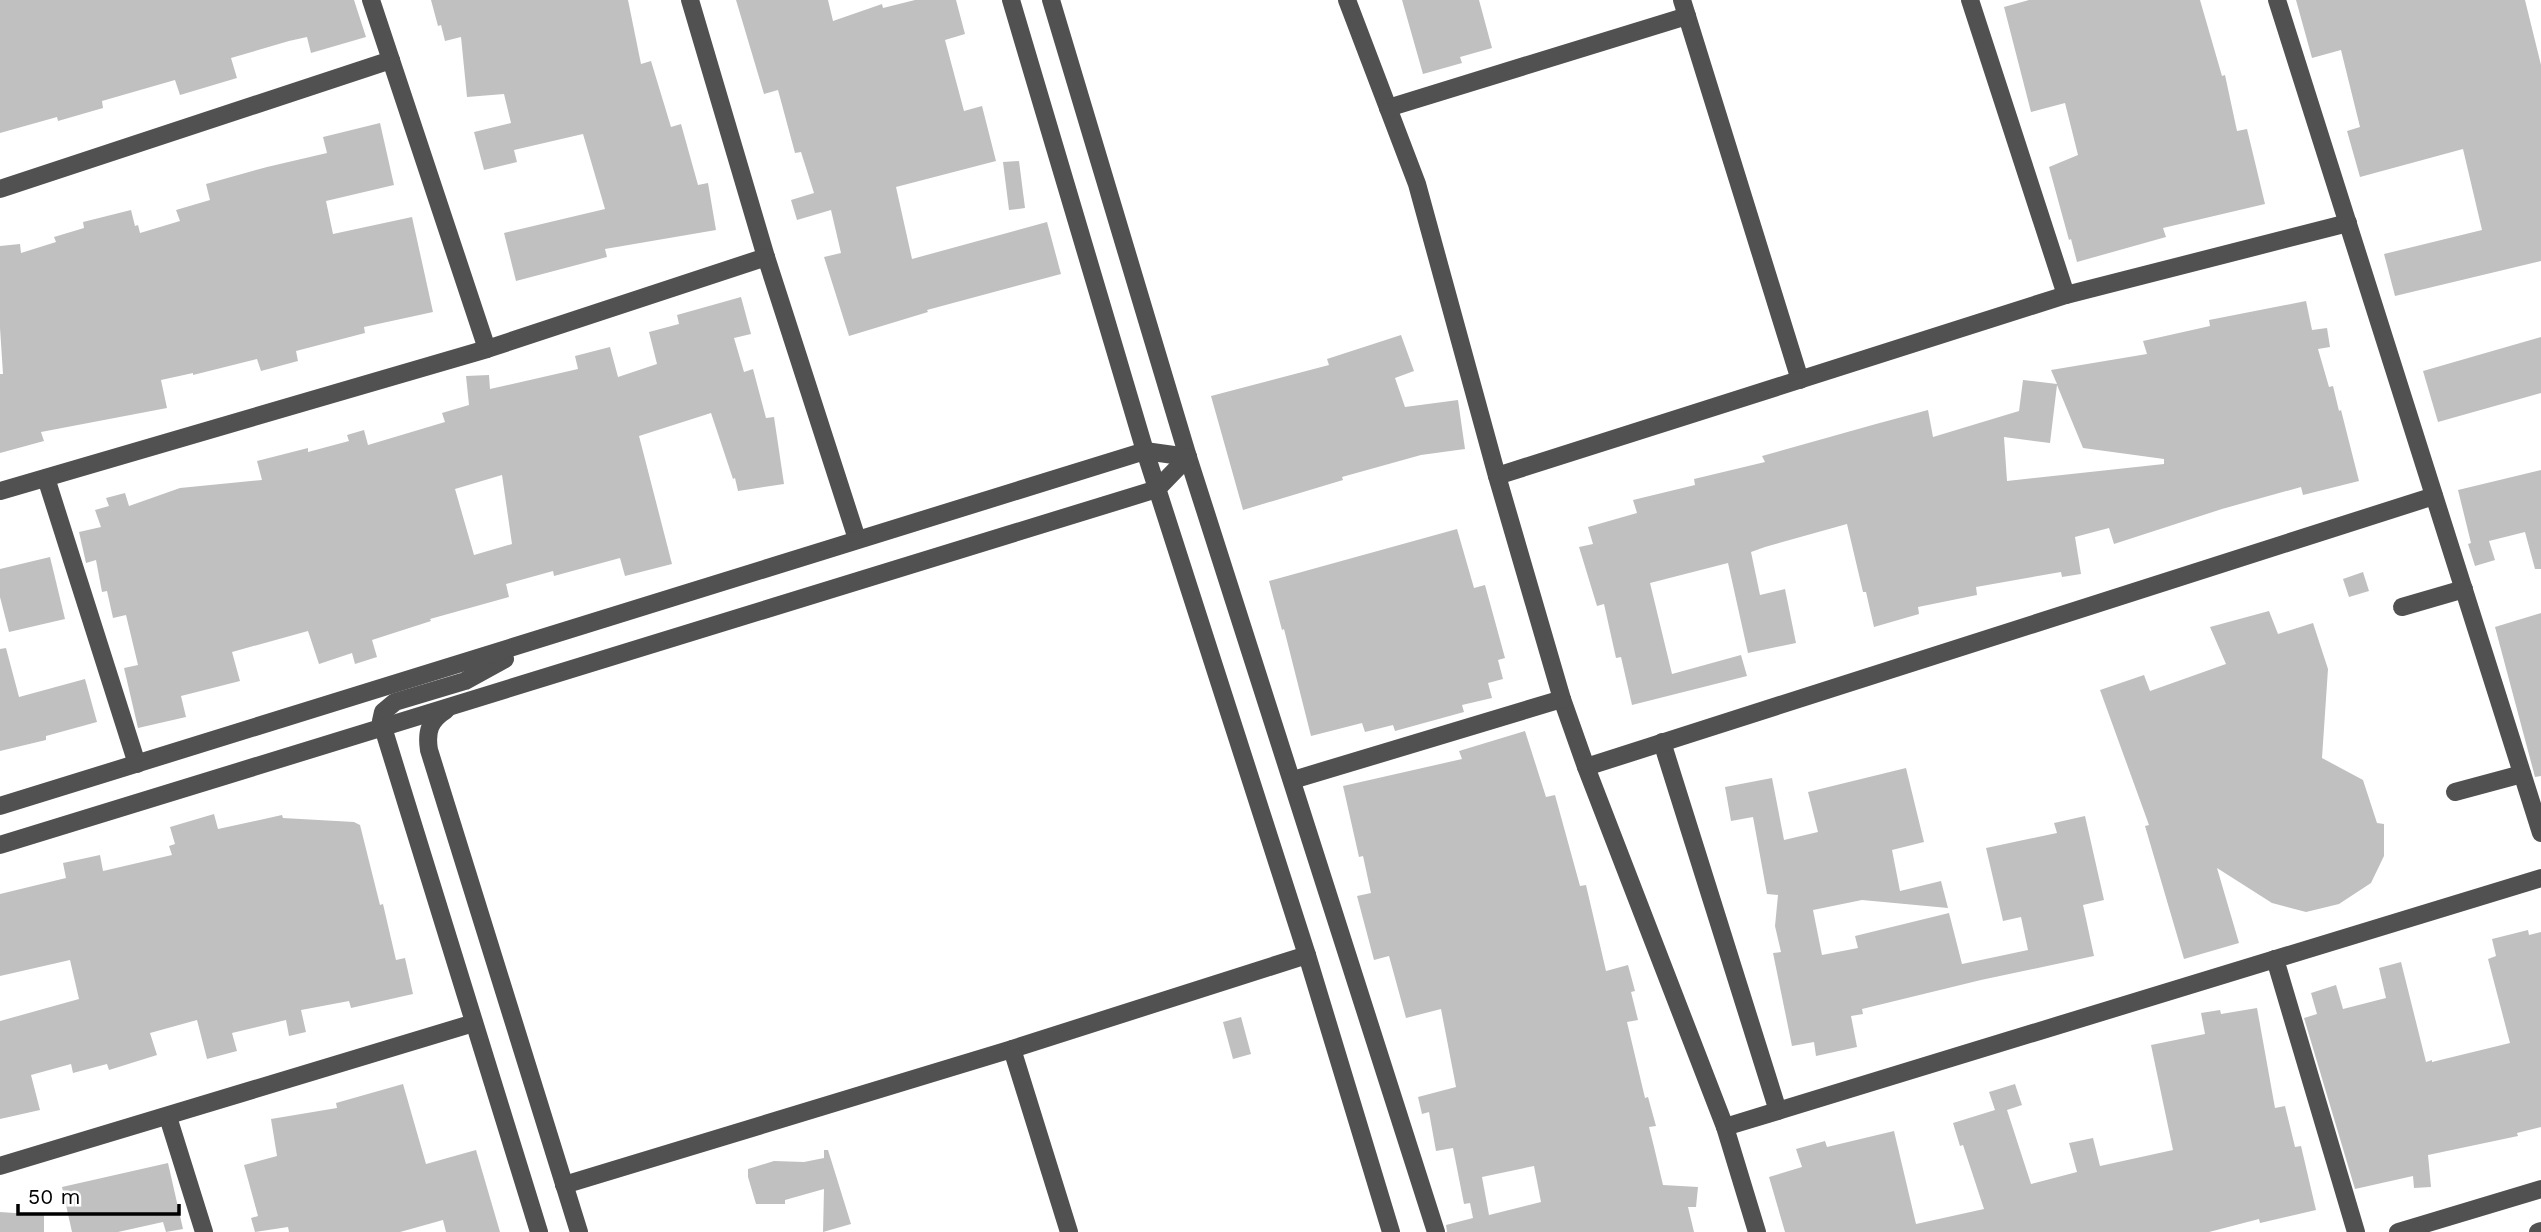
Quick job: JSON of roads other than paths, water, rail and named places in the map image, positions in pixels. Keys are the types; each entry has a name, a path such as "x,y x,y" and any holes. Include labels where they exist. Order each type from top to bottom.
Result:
{"street":[{"path":"371,0 487,349"},
{"path":"690,0 766,257 857,539"},
{"path":"1011,0 1145,451 1307,955 1391,1232"},
{"path":"1051,0 1188,457 1436,1232"},
{"path":"1347,0 1417,184 1497,476 1562,699 1725,1127 1757,1232"},
{"path":"1970,0 2066,295"},
{"path":"2277,0 2541,833"},
{"path":"1388,108 1684,8 1800,380"},
{"path":"0,189 391,60"},
{"path":"1497,476 2066,295 2348,223"},
{"path":"0,491 487,349 766,257"},
{"path":"0,806 1145,451 1188,457"},
{"path":"0,845 1157,489 1188,457"},
{"path":"46,478 137,764"},
{"path":"1586,767 2434,496"},
{"path":"2402,607 2464,589"},
{"path":"539,1232 382,728 383,712 395,702 465,681 542,639"},
{"path":"1293,780 1562,699"},
{"path":"450,707 431,722 428,731 429,750 579,1232"},
{"path":"1662,742 1778,1111"},
{"path":"2455,792 2522,774"},
{"path":"1725,1127 2541,878"},
{"path":"565,1185 1012,1049 1307,955"},
{"path":"2275,959 2356,1232"},
{"path":"0,1166 474,1023"},
{"path":"1012,1049 1069,1232"},
{"path":"168,1117 204,1232"},
{"path":"2398,1232 2541,1189"}]}
